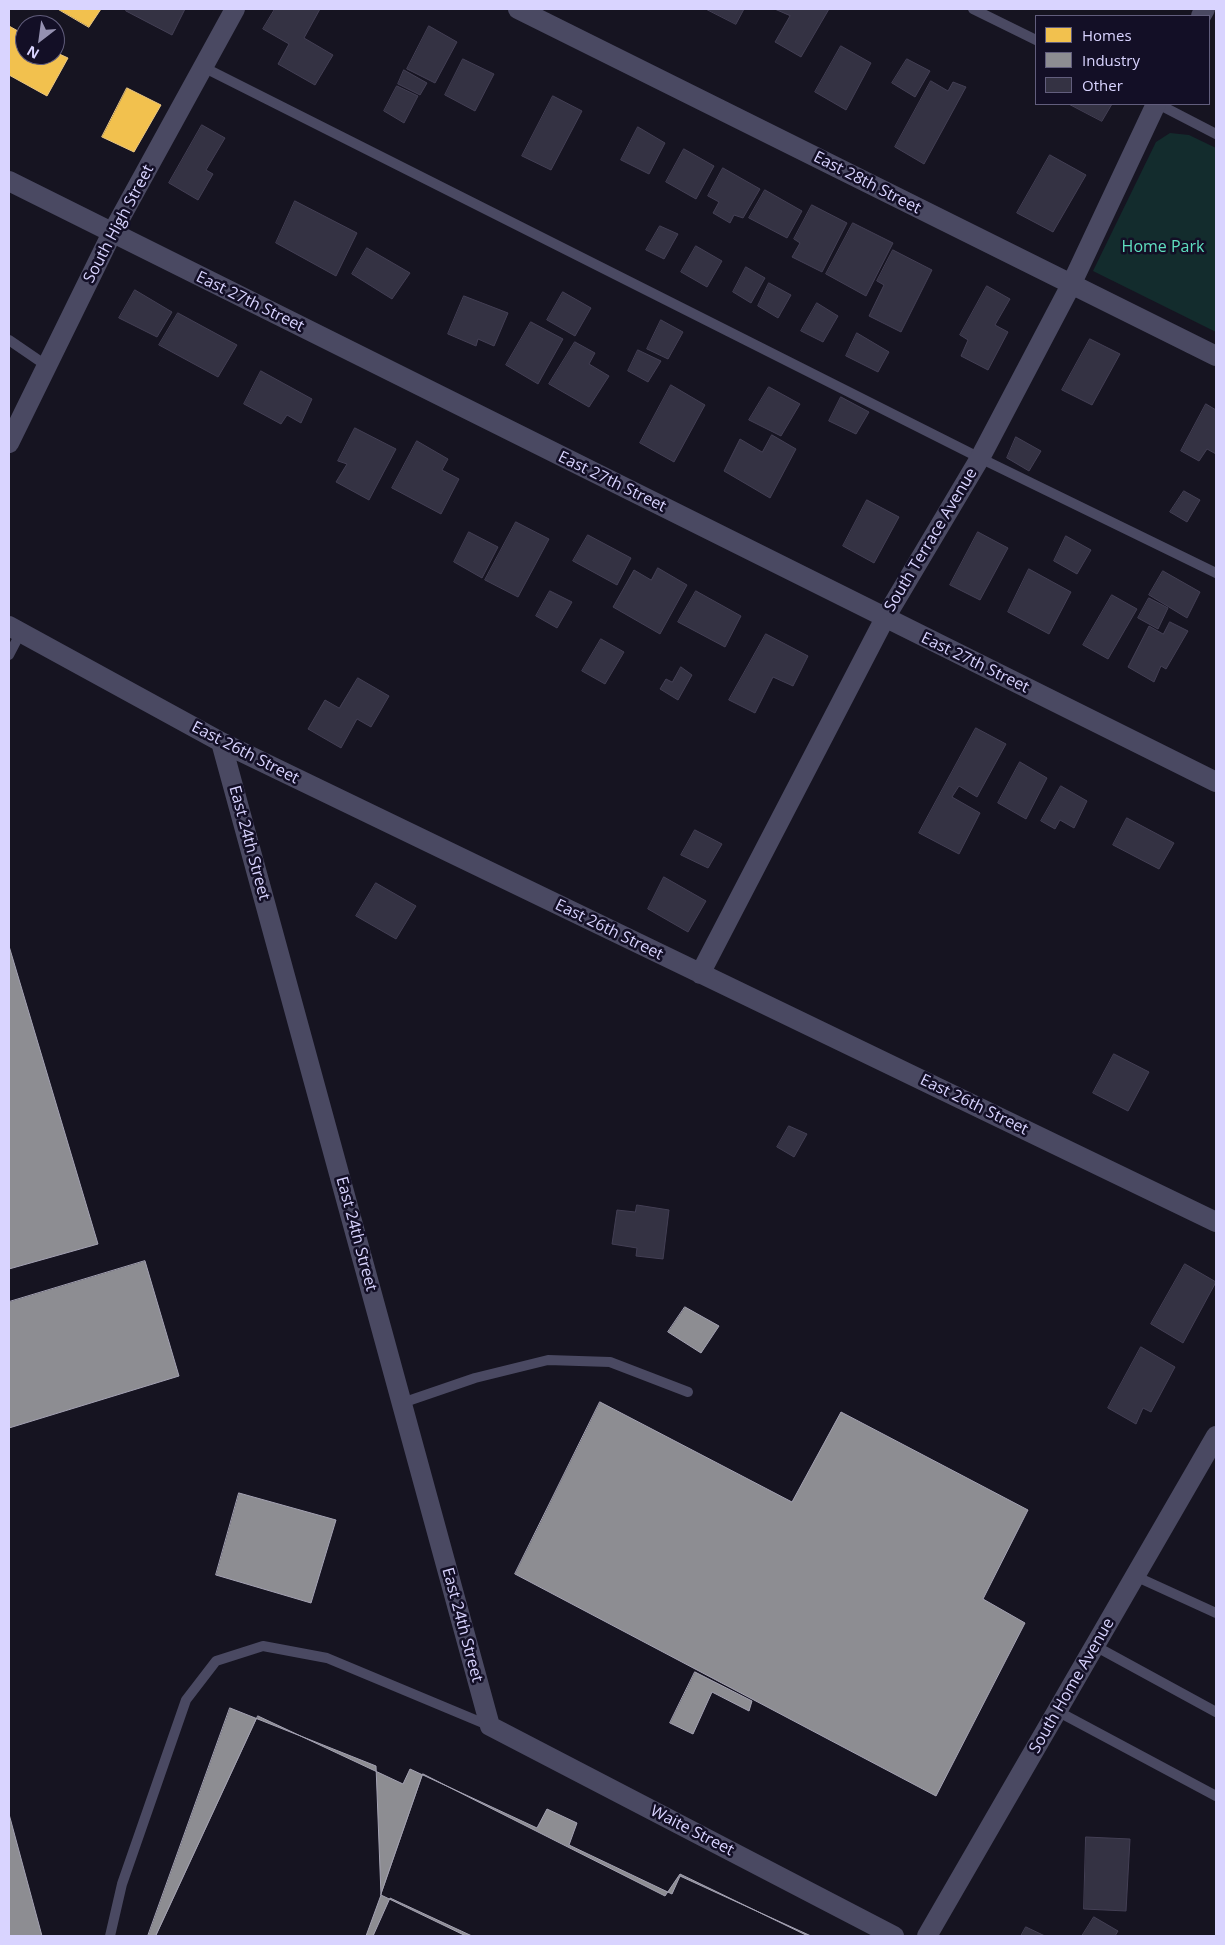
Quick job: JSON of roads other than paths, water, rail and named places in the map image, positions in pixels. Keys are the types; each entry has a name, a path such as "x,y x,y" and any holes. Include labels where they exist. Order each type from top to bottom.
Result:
{"street":[{"name":"South High Street","path":"9,443 112,233 235,9"},
{"name":"East 28th Street","path":"518,9 1216,356"},
{"name":"South Terrace Avenue","path":"700,974 885,618 980,458 1070,285 1157,105"},
{"name":"East 27th Street","path":"9,181 1216,782"},
{"name":"East 26th Street","path":"15,629 221,742 1216,1222"},
{"name":"East 24th Street","path":"221,742 490,1726"},
{"name":"South Home Avenue","path":"927,1936 1216,1436"},
{"name":"Waite Street","path":"490,1726 894,1936"}],"lane":[{"path":"973,9 1035,40"},
{"path":"203,67 980,458 1216,573"},
{"path":"1159,105 1216,134"},
{"path":"9,340 47,366"},
{"path":"9,655 15,629"},
{"path":"402,1403 475,1378 548,1360 610,1362 688,1392"},
{"path":"1135,1576 1216,1613"},
{"path":"110,1936 122,1884 186,1700 216,1661 263,1646 327,1658 490,1726"},
{"path":"1095,1646 1216,1712"},
{"path":"1057,1711 1216,1796"}],"park label":[{"name":"Home Park","path":"1163,247"}]}
